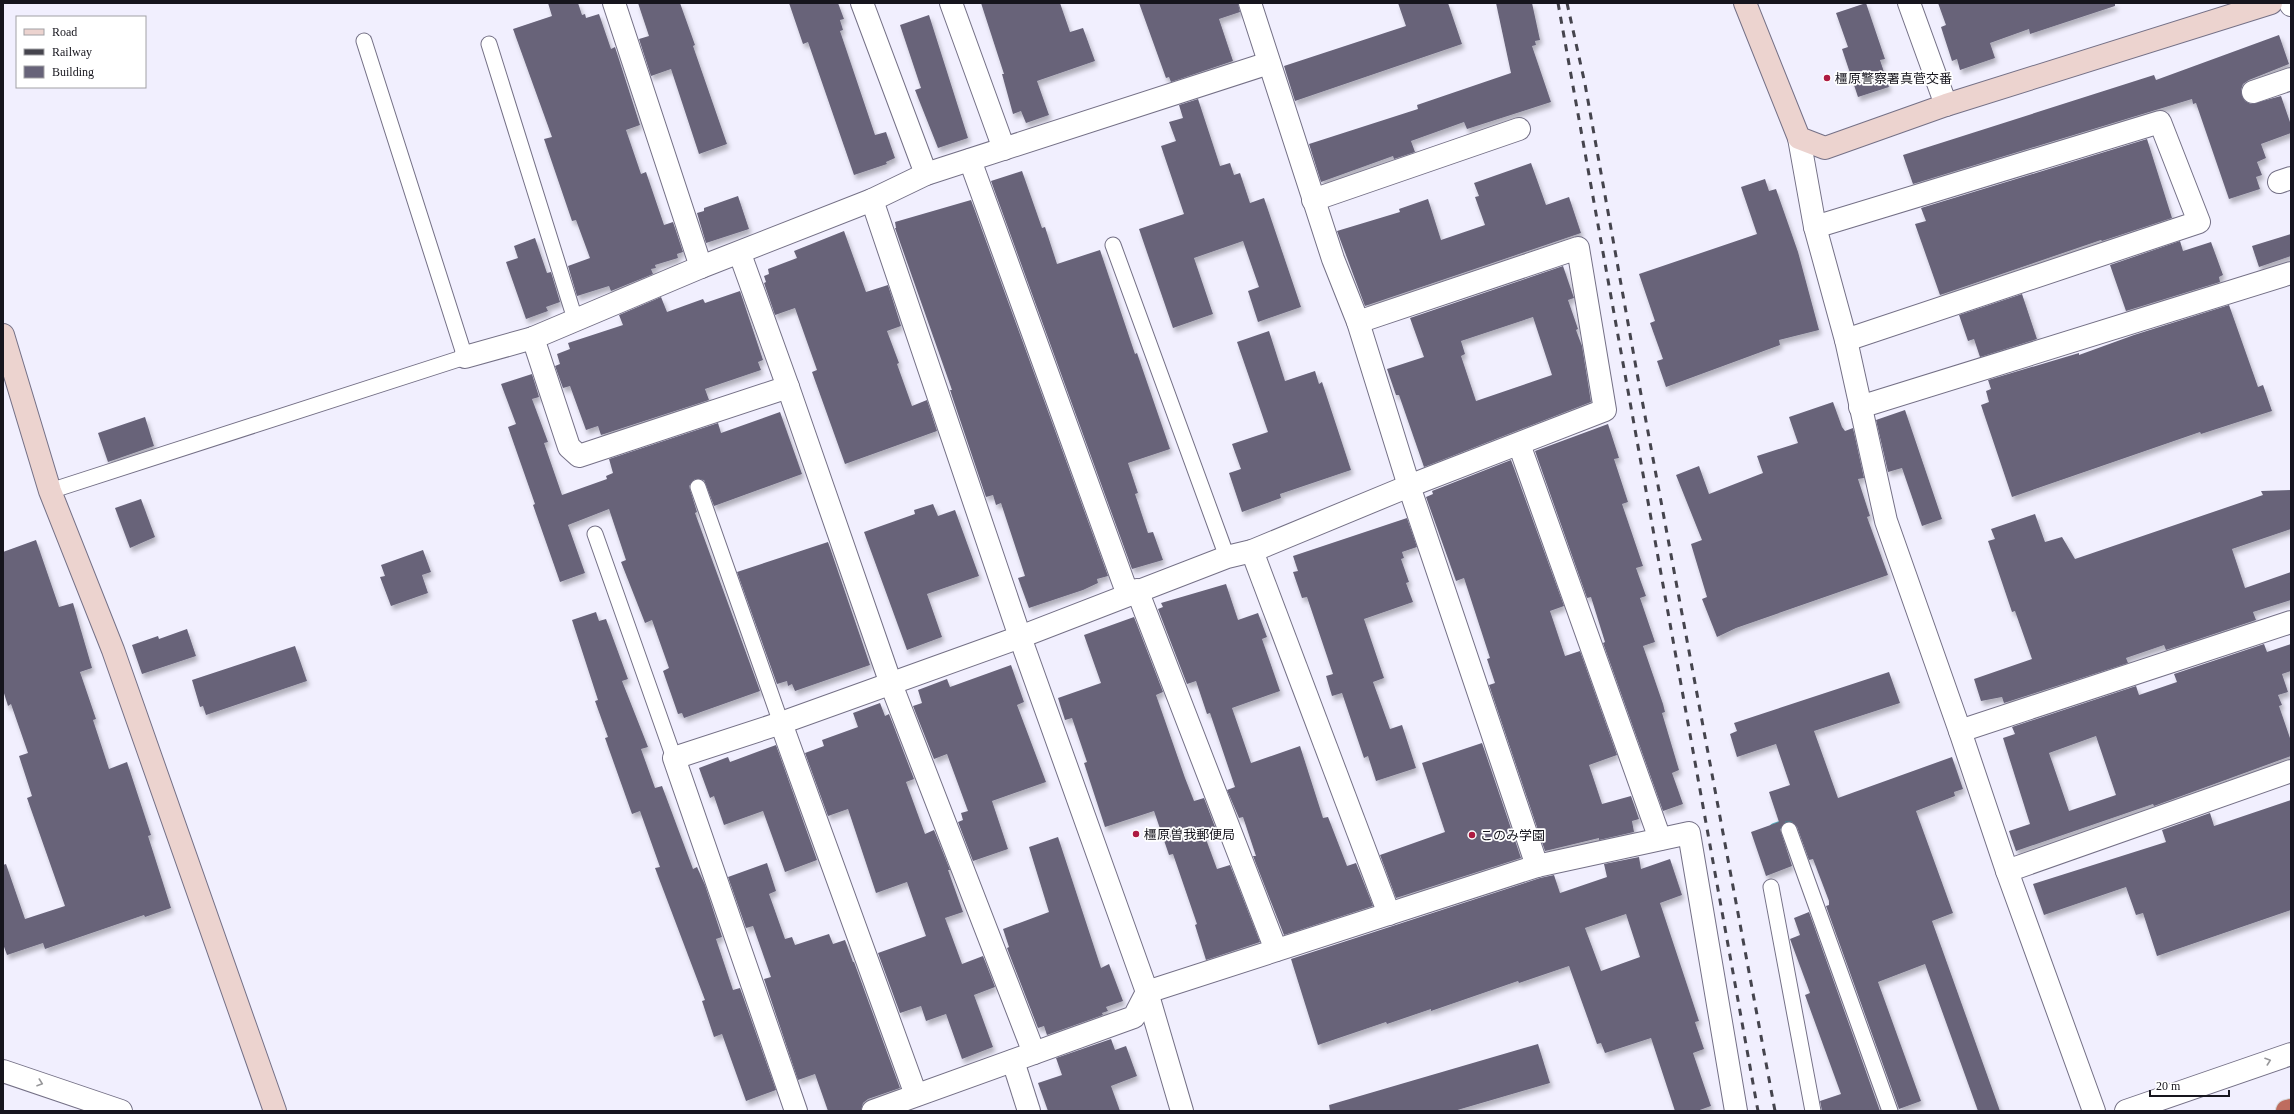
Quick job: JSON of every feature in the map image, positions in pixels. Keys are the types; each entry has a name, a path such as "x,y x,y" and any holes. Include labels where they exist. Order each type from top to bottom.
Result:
{"highway":[{"path":"2287,1111 2291,1110"}],"street":[{"path":"614,3 701,267"},
{"path":"862,3 926,174"},
{"path":"950,3 1004,149"},
{"path":"1250,3 1313,200 1333,259 1358,322 1409,486 1537,866"},
{"path":"1744,3 1799,138 1816,227 1846,340 1886,521 1960,731 2007,871 2094,1111"},
{"path":"1909,3 1946,105"},
{"path":"1799,138 1825,148 1946,105 2229,10 2271,3"},
{"path":"465,356 533,338 701,267 740,254 872,200 926,174 1269,63"},
{"path":"2253,92 2291,79"},
{"path":"1816,227 2160,122 2200,222 1846,340"},
{"path":"1313,200 1519,129"},
{"path":"970,160 1132,592 1276,950"},
{"path":"872,200 1020,637 1147,992 1182,1111"},
{"path":"796,1111 674,758 891,684 1020,637 1132,592 1227,557 1252,551 1409,486 1605,410 1578,248 1358,322"},
{"path":"740,254 788,387 891,684 1034,1053"},
{"path":"1860,407 2291,273"},
{"path":"3,335 50,491 113,650 275,1111"},
{"path":"533,338 569,447 579,456 788,387"},
{"path":"1519,444 1660,839"},
{"path":"1252,551 1389,914"},
{"path":"1960,731 2291,622"},
{"path":"780,723 916,1095"},
{"path":"2007,871 2291,771"},
{"path":"883,1110 916,1095 1134,1017 1147,992 1537,866 1689,833 1736,1111"},
{"path":"2126,1111 2291,1054"},
{"path":"1013,1061 1029,1111"},
{"path":"3,1071 121,1111"}],"lane":[{"path":"50,491 465,356 364,41"},
{"path":"489,44 575,319"},
{"path":"1113,245 1227,557"},
{"path":"698,487 780,723"},
{"path":"595,534 674,758"},
{"path":"1789,830 1890,1111"},
{"path":"1771,887 1813,1111"}],"building":[{"path":"548,3 578,3 582,15 585,14 586,18 599,14 611,49 615,47 640,125 626,130 641,174 646,172 664,225 673,222 683,252 677,254 678,258 655,265 656,268 651,269 653,274 611,291 609,286 577,296 568,266 590,258 576,220 572,221 544,139 552,137 513,29 552,16"},
{"path":"638,3 680,3 695,45 693,46 727,144 699,154 671,69 651,76 639,39 649,36"},
{"path":"789,3 838,3 844,19 840,20 843,30 840,31 875,135 886,132 895,158 886,162 887,164 854,175 808,42 803,44"},
{"path":"981,3 1060,3 1070,32 1083,28 1095,61 1037,81 1049,115 1026,123 1021,111 1013,114 1002,74 1004,74"},
{"path":"1139,3 1238,3 1240,12 1219,19 1233,61 1171,82 1169,77 1166,78"},
{"path":"1398,3 1448,3 1462,44 1295,101 1284,66 1406,26"},
{"path":"1496,3 1532,3 1540,40 1535,41 1536,45 1532,46 1551,102 1467,129 1464,122 1411,141 1415,152 1394,159 1393,156 1321,182 1309,144 1418,109 1417,105 1511,73"},
{"path":"1866,3 1885,59 1880,60 1889,87 1858,97 1842,49 1848,47 1836,13"},
{"path":"1938,3 2115,3 2115,6 2030,34 2029,29 1990,43 1995,58 1960,70 1957,59 1952,61 1941,27 1946,25"},
{"path":"929,15 968,138 938,148 915,90 921,88 900,25"},
{"path":"2279,35 2289,64 2249,80 2243,84 2241,90 2245,101 2251,104 2281,96 2291,125 2291,133 2261,144 2266,158 2257,162 2262,175 2256,177 2260,189 2229,199 2196,103 2193,104 2192,99 1913,184 1903,155 2154,75 2156,80"},
{"path":"1198,99 1220,166 1230,163 1234,175 1240,173 1250,203 1264,198 1301,307 1258,322 1248,291 1259,287 1243,241 1194,258 1213,314 1173,328 1139,229 1184,214 1161,146 1176,141 1169,122 1183,118 1179,105"},
{"path":"2147,139 2172,218 2102,241 2101,240 1940,295 1915,224 1926,221 1921,208"},
{"path":"1531,163 1546,205 1569,197 1581,233 1365,306 1337,231 1400,212 1399,209 1428,199 1441,240 1485,225 1475,197 1479,196 1474,183"},
{"path":"1022,171 1042,228 1045,227 1057,264 1100,250 1135,354 1137,353 1170,449 1128,463 1138,493 1135,494 1148,533 1153,532 1163,560 1132,569 991,181"},
{"path":"1765,179 1769,191 1776,189 1798,252 1819,330 1779,340 1780,345 1666,387 1657,361 1663,359 1650,323 1655,321 1639,274 1757,234 1741,187"},
{"path":"738,196 749,229 706,243 697,213 704,211 704,208"},
{"path":"971,200 1108,576 1097,579 1098,583 1083,590 1029,608 1018,578 1025,576 1001,503 996,505 993,495 986,497 950,390 952,390 895,228 895,222"},
{"path":"844,231 866,292 888,285 901,326 887,331 899,363 897,364 912,406 927,400 937,431 845,464 812,372 817,370 795,308 775,315 764,283 766,282 764,276 769,274 768,269 797,258 794,251"},
{"path":"2291,234 2291,256 2259,267 2252,246"},
{"path":"535,238 547,273 551,272 560,302 546,307 548,311 526,319 506,262 518,258 514,246"},
{"path":"2180,241 2183,251 2211,242 2223,275 2219,277 2220,282 2126,311 2110,265"},
{"path":"1563,266 1574,298 1568,300 1582,346 1591,402 1424,467 1399,395 1396,395 1387,369 1424,357 1410,318","holes":["1533,317 1552,375 1476,401 1461,356 1465,354 1461,341"]},
{"path":"740,291 763,360 758,362 761,370 705,389 709,400 601,435 598,426 586,430 570,386 563,388 555,366 560,364 557,354 570,349 568,343 623,325 619,315 661,297 667,312 703,299 705,303"},
{"path":"2022,294 2037,339 1980,357 1974,339 1968,341 1959,315"},
{"path":"2229,305 2258,387 2263,385 2272,411 2201,434 2200,432 2012,497 1981,405 1989,402 1986,391 1991,389 1988,380 2079,353 2079,355 2134,335"},
{"path":"1269,331 1285,381 1315,371 1319,384 1322,382 1351,470 1280,494 1281,498 1242,512 1229,473 1241,469 1232,444 1268,432 1237,342"},
{"path":"532,374 539,397 532,399 548,442 544,443 562,495 607,479 606,476 613,473 609,459 718,423 721,433 780,412 802,474 714,506 704,480 695,479 689,486 697,512 695,513 760,691 684,718 682,713 678,714 663,671 669,668 652,620 645,623 621,562 626,560 609,509 568,525 585,573 560,582 508,427 516,424 501,384"},
{"path":"1833,402 1842,427 1845,431 1853,428 1864,478 1858,479 1870,516 1867,517 1888,575 1736,628 1717,637 1702,599 1707,597 1691,544 1702,540 1676,475 1699,466 1709,494 1763,473 1757,456 1798,443 1789,417"},
{"path":"1905,410 1942,519 1922,526 1902,468 1888,472 1876,420"},
{"path":"145,417 154,446 108,462 98,433"},
{"path":"1608,424 1619,458 1614,459 1628,502 1622,504 1643,566 1636,568 1646,596 1640,598 1655,642 1643,646 1663,704 1665,712 1662,713 1679,770 1672,773 1683,804 1663,811 1603,643 1605,642 1591,597 1587,598 1535,451"},
{"path":"1511,460 1564,606 1550,611 1565,656 1580,651 1617,755 1589,765 1602,804 1631,796 1639,819 1632,821 1634,832 1599,840 1599,838 1545,851 1489,685 1495,683 1487,659 1490,658 1464,578 1456,581 1426,497 1433,494 1432,491"},
{"path":"2291,490 2291,529 2232,549 2245,588 2291,572 2291,600 2253,612 2256,620 2166,650 2164,645 2126,658 2128,663 2004,703 2002,697 1981,701 1974,679 2032,659 2015,611 2012,612 1988,541 1995,539 1991,529 2035,514 2045,542 2062,537 2075,559 2263,495 2261,491"},
{"path":"141,499 155,537 130,548 115,508"},
{"path":"933,504 938,516 955,510 979,576 927,594 942,637 907,650 864,532 915,514 914,510"},
{"path":"1407,518 1417,547 1402,552 1404,558 1401,559 1409,582 1406,583 1413,602 1364,619 1384,678 1373,682 1390,729 1402,725 1416,768 1376,781 1368,756 1364,758 1342,693 1332,696 1326,676 1333,674 1307,597 1302,598 1293,572 1298,571 1293,556"},
{"path":"36,540 59,607 73,603 92,668 80,672 96,719 93,720 109,769 127,762 151,835 148,836 171,908 145,917 144,915 45,949 43,943 7,955 3,944 3,865 6,864 25,919 65,906 27,798 32,796 19,756 28,753 11,704 8,706 3,690 3,552"},
{"path":"828,542 870,665 795,691 792,684 788,686 787,681 777,684 737,572"},
{"path":"423,550 431,572 422,575 428,593 391,606 380,577 385,576 381,565"},
{"path":"1226,584 1238,620 1258,613 1267,637 1262,639 1280,691 1232,708 1251,763 1300,746 1323,818 1328,817 1347,866 1356,863 1373,906 1284,935 1253,856 1256,856 1243,817 1239,818 1227,790 1235,787 1210,713 1207,714 1196,681 1187,684 1158,609 1163,607 1161,603"},
{"path":"596,612 599,621 606,619 628,679 622,681 648,747 641,749 655,788 662,786 693,869 697,867 705,885 722,937 716,939 733,990 740,988 776,1090 746,1101 722,1034 714,1037 702,1001 705,1000 655,868 660,867 640,811 632,814 605,738 608,737 595,701 598,700 572,620"},
{"path":"1134,617 1163,692 1156,695 1185,778 1194,801 1204,798 1215,827 1203,831 1217,869 1230,865 1260,942 1206,960 1195,925 1197,924 1173,854 1169,855 1154,811 1105,827 1084,763 1087,762 1072,718 1065,720 1058,698 1101,683 1084,635"},
{"path":"187,629 196,656 142,674 132,645 158,636 159,639"},
{"path":"2264,644 2267,652 2291,644 2291,671 2282,674 2288,692 2278,695 2282,705 2279,706 2291,741 2291,756 2154,806 2153,804 2016,851 2009,831 2030,824 2003,738 2015,734 2012,727 2136,686 2139,695 2177,682 2174,674","holes":["2096,736 2116,795 2069,811 2049,753"]},
{"path":"295,646 307,681 206,715 203,706 200,707 192,680"},
{"path":"1011,665 1024,702 1017,705 1046,782 992,801 1008,849 973,861 958,822 963,820 961,813 968,811 947,754 934,759 913,706 922,703 918,690 947,679 950,687"},
{"path":"1889,672 1900,703 1814,731 1838,798 1952,757 1963,789 1954,792 1955,796 1916,811 1953,913 1932,921 2000,1111 1978,1111 1925,964 1878,982 1921,1101 1899,1109 1826,906 1829,905 1829,901 1813,859 1809,860 1797,827 1791,821 1786,821 1780,829 1792,866 1766,876 1751,832 1779,822 1769,792 1790,785 1776,744 1737,757 1730,734 1737,731 1734,723"},
{"path":"880,703 885,716 889,714 914,779 906,782 925,834 934,830 950,870 948,870 963,912 945,918 962,964 983,956 995,987 974,995 993,1047 962,1059 946,1014 926,1021 921,1006 900,1013 878,953 926,936 907,882 876,893 848,809 828,816 805,753 824,746 822,740 858,727 853,713"},
{"path":"1482,743 1521,858 1396,898 1380,855 1445,832 1422,763"},
{"path":"776,745 817,860 785,872 763,811 724,825 714,796 710,798 699,768 728,757 730,762"},
{"path":"2291,800 2291,910 2157,956 2143,913 2136,915 2126,887 2044,915 2033,884 2166,842 2162,830 2210,813 2214,826"},
{"path":"1058,837 1101,968 1109,964 1123,1001 1106,1007 1108,1011 1102,1013 1103,1015 1047,1035 1044,1026 1038,1028 1007,948 1009,947 1003,929 1049,912 1029,847"},
{"path":"1639,857 1641,869 1670,859 1682,895 1660,903 1699,1021 1695,1022 1704,1049 1693,1053 1711,1106 1697,1111 1675,1111 1651,1038 1605,1053 1601,1043 1597,1044 1569,966 1519,983 1518,981 1431,1011 1431,1009 1387,1024 1386,1022 1318,1045 1291,959 1540,878 1554,875 1560,893 1607,877 1604,864","holes":["1626,914 1640,957 1601,971 1585,928"]},
{"path":"767,863 776,891 769,894 785,939 792,937 795,945 829,934 833,944 845,940 854,962 900,1088 868,1099 863,1103 861,1111 828,1111 815,1074 798,1080 764,979 771,977 753,926 746,928 728,877"},
{"path":"1809,912 1880,1111 1822,1111 1820,1101 1841,1094 1805,995 1810,993 1790,939 1800,935 1794,918"},
{"path":"1111,1039 1115,1050 1126,1046 1137,1076 1111,1086 1120,1111 1048,1111 1038,1083 1062,1075 1056,1058"},
{"path":"1538,1044 1550,1083 1454,1111 1330,1111 1329,1105"}],"waterway":[{"path":"1774,827 1801,818"}],"railway":[{"path":"1558,3 1758,1111"},
{"path":"1567,3 1585,84 1637,373 1775,1111"}],"place":[{"name":"橿原警察署真菅交番","path":"1827,78"},
{"name":"橿原曽我郵便局","path":"1136,834"},
{"name":"このみ学園","path":"1472,835"}]}
